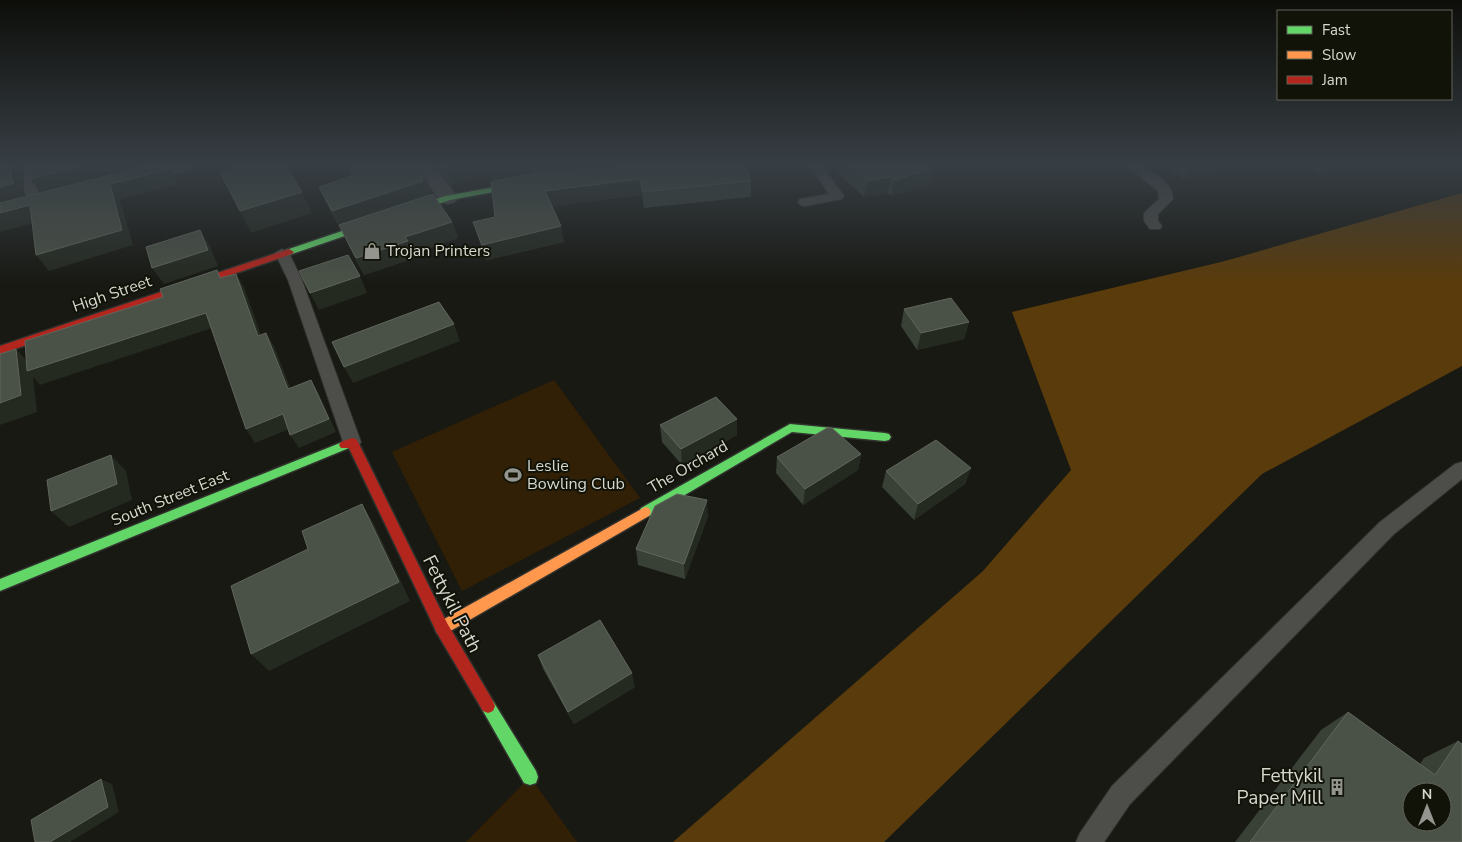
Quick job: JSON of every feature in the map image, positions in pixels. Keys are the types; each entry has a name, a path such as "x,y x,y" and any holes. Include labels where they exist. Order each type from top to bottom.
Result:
{"street":[{"name":"High Street","path":"0,350 426,205"},
{"name":"The Orchard","path":"442,628 790,428 884,437"},
{"name":"South Street East","path":"0,585 352,442"},
{"name":"Fettykil Path","path":"352,442 442,628 530,777"}],"lane":[{"path":"1155,226 1151,221 1150,213 1160,205"},
{"path":"282,253 295,280 352,442"},
{"path":"1089,842 1121,795 1387,528 1462,469"}],"shaded area":[{"path":"1419,205 1462,205 1462,366 1262,474 884,842 673,842 983,571 1071,470 1012,312 1225,261"},
{"name":"Leslie Bowling Club","path":"554,380 640,498 462,591 392,452"},
{"path":"530,777 577,842 466,842"}],"building":[{"path":"0,205 29,205 0,213"},
{"path":"30,205 116,205 122,230 36,255"},
{"path":"237,205 259,205 240,211"},
{"path":"329,205 349,205 332,211"},
{"path":"399,205 441,205 452,222 405,237 408,241 356,258 339,225"},
{"path":"494,205 552,205 561,226 482,245 473,222 495,217"},
{"path":"200,230 208,250 152,268 146,247"},
{"path":"348,255 360,276 310,293 299,271"},
{"path":"217,270 220,278 236,274 258,336 266,333 288,389 311,380 329,419 290,435 283,414 246,429 206,313 27,371 25,341 163,297 160,289"},
{"path":"951,298 969,322 921,333 904,309"},
{"path":"439,302 454,324 344,367 332,342"},
{"path":"16,349 21,395 0,403 0,354"},
{"path":"716,397 737,419 681,449 660,425"},
{"path":"827,428 832,428 861,454 805,489 777,457"},
{"path":"936,440 971,468 918,504 886,471"},
{"path":"111,455 117,484 51,511 47,480"},
{"path":"677,494 707,500 684,564 636,549 655,506"},
{"path":"362,504 399,582 251,654 231,586 308,549 302,531"},
{"path":"600,620 632,673 568,712 538,655"},
{"name":"Fettykil Paper Mill","path":"1348,712 1435,775 1458,741 1462,744 1462,842 1250,842"},
{"path":"101,779 108,807 50,842 35,842 31,820"}],"traffic: fast":[{"path":"289,252 427,205"},
{"path":"645,512 790,428 885,437"},
{"path":"0,585 345,445"},
{"path":"488,706 530,777"}],"traffic: slow":[{"path":"442,628 645,512"}],"traffic: jam":[{"path":"0,350 289,252"},
{"path":"345,445 352,442 442,628 488,706"}],"place":[{"name":"Trojan Printers","path":"372,251"},
{"name":"Leslie Bowling Club","path":"513,475"},
{"name":"Fettykil Paper Mill","path":"1337,787"}]}
